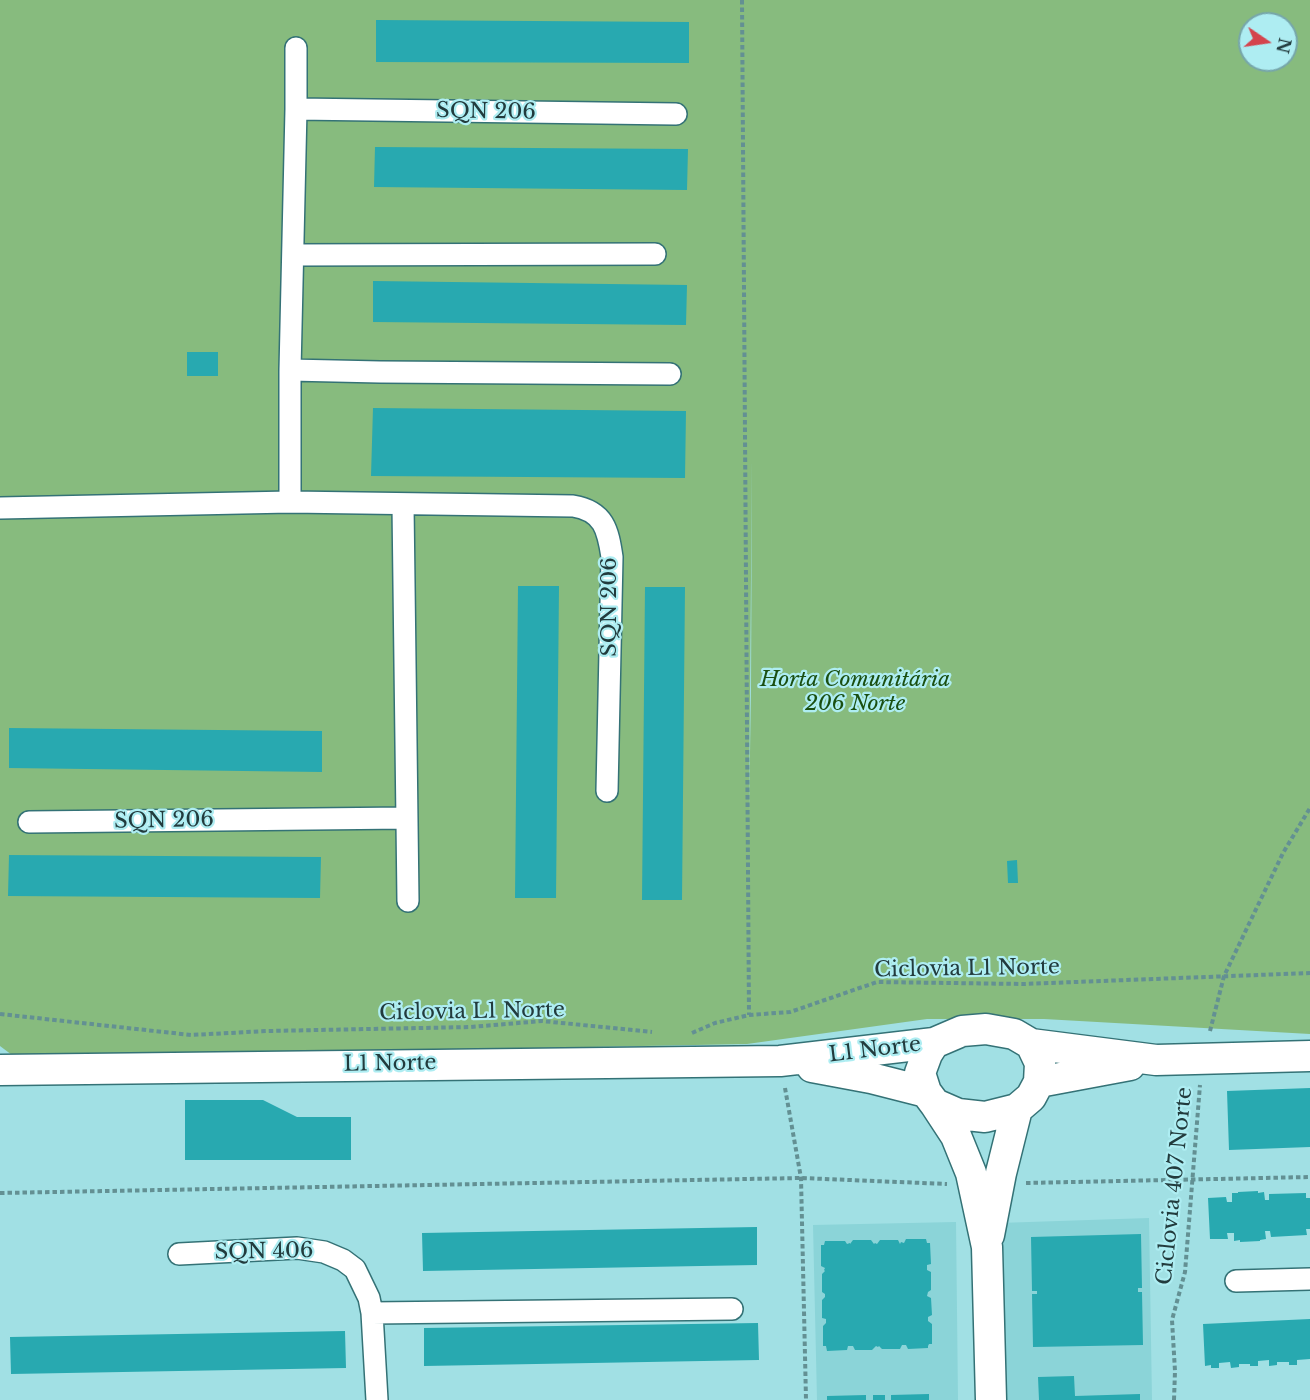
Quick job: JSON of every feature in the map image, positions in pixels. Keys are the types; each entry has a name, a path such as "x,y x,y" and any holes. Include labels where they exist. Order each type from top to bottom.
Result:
{"street":[{"path":"290,502 296,48"},
{"name":"SQN 206","path":"296,109 676,114"},
{"path":"292,255 655,254"},
{"path":"290,370 670,374"},
{"name":"SQN 206","path":"0,508 290,502 586,508 601,519 610,541 612,557 607,791"},
{"path":"403,505 408,901"},
{"name":"SQN 206","path":"29,822 406,818"},
{"path":"986,1185 971,1173 956,1136 931,1098 920,1073 934,1043 962,1031 986,1029 1014,1034 1030,1044 1156,1060 1310,1056"},
{"name":"L1 Norte","path":"5,1066 780,1061 934,1043"},
{"path":"931,1098 958,1114 985,1117 1017,1109 1031,1097 1039,1082 1040,1063 1030,1044"},
{"path":"1039,1082 1156,1060"},
{"name":"L1 Norte","path":"780,1061 871,1077 931,1098"},
{"path":"991,1400 986,1185 1017,1109"},
{"name":"SQN 406","path":"179,1254 297,1248 324,1252 343,1260 355,1269 369,1298 372,1313 377,1400"},
{"path":"1236,1281 1310,1279"},
{"path":"372,1313 732,1309"}],"path":[{"path":"742,0 749,1015"},
{"name":"Ciclovia 407 Norte","path":"1174,1400 1172,1320 1185,1272 1203,1059 1224,976 1283,853 1310,808"},
{"name":"Ciclovia L1 Norte","path":"686,1036 715,1023 749,1015 790,1012 877,982 1023,984 1310,973"},
{"name":"Ciclovia L1 Norte","path":"0,1014 191,1035 267,1031 471,1027 542,1021 652,1032"},
{"path":"780,1061 801,1178 806,1400"},
{"path":"0,1192 801,1178 986,1185 1310,1177"}],"shaded area":[{"path":"1149,1218 1152,1400 998,1400 999,1223"},
{"path":"956,1222 958,1400 817,1400 813,1225"}],"green space":[{"name":"Horta Comunitária 206 Norte","path":"0,0 1310,0 1310,1034 1044,1019 927,1019 747,1044 16,1058 0,1046","holes":["752,458 751,688 749,817"]}],"building":[{"path":"376,20 689,22 689,63 376,62"},
{"path":"375,147 688,149 687,190 374,187"},
{"path":"373,281 687,285 686,325 373,322"},
{"path":"187,352 218,352 218,376 187,376"},
{"path":"373,408 686,411 685,478 371,476"},
{"path":"518,586 559,586 556,898 515,898"},
{"path":"645,587 685,587 682,900 642,900"},
{"path":"9,728 322,731 322,772 9,768"},
{"path":"9,855 321,857 320,898 8,896"},
{"path":"1017,860 1018,883 1008,883 1007,861"},
{"path":"1310,1088 1310,1147 1229,1150 1227,1091"},
{"path":"185,1100 263,1100 297,1117 351,1117 351,1160 185,1160"},
{"path":"1258,1191 1258,1193 1264,1192 1265,1200 1269,1200 1269,1194 1306,1193 1306,1198 1310,1198 1310,1229 1306,1229 1307,1235 1271,1237 1270,1231 1265,1231 1266,1239 1260,1241 1234,1241 1234,1233 1227,1233 1228,1239 1210,1239 1208,1198 1226,1197 1227,1202 1232,1202 1232,1193"},
{"path":"757,1227 757,1265 423,1271 422,1233"},
{"path":"1141,1234 1142,1288 1138,1288 1138,1292 1142,1292 1143,1345 1033,1347 1032,1294 1037,1294 1037,1291 1032,1291 1031,1237"},
{"path":"906,1239 926,1239 927,1243 930,1243 931,1264 927,1265 927,1270 931,1272 931,1290 927,1296 931,1298 932,1315 928,1317 928,1321 932,1324 932,1344 929,1344 928,1348 908,1349 906,1345 902,1345 900,1349 882,1349 876,1346 872,1350 855,1350 853,1346 848,1346 847,1350 827,1351 826,1346 823,1346 823,1326 826,1319 822,1318 822,1300 825,1294 822,1292 822,1274 825,1268 821,1266 821,1245 824,1245 825,1241 845,1241 850,1244 853,1240 871,1240 877,1244 880,1240 898,1240 900,1244"},
{"path":"1310,1319 1310,1359 1297,1360 1297,1365 1277,1362 1277,1365 1269,1366 1269,1360 1258,1361 1258,1366 1239,1364 1239,1367 1231,1368 1230,1362 1219,1363 1219,1368 1211,1368 1211,1365 1205,1366 1203,1324"},
{"path":"758,1323 759,1360 424,1366 424,1328"},
{"path":"345,1331 346,1368 11,1374 10,1337"},
{"path":"1074,1376 1075,1396 1140,1394 1140,1400 1039,1400 1038,1377"},
{"path":"929,1394 929,1400 891,1400 891,1395"},
{"path":"866,1395 866,1400 827,1400 827,1396"},
{"path":"873,1395 885,1395 885,1400 873,1400"}]}
